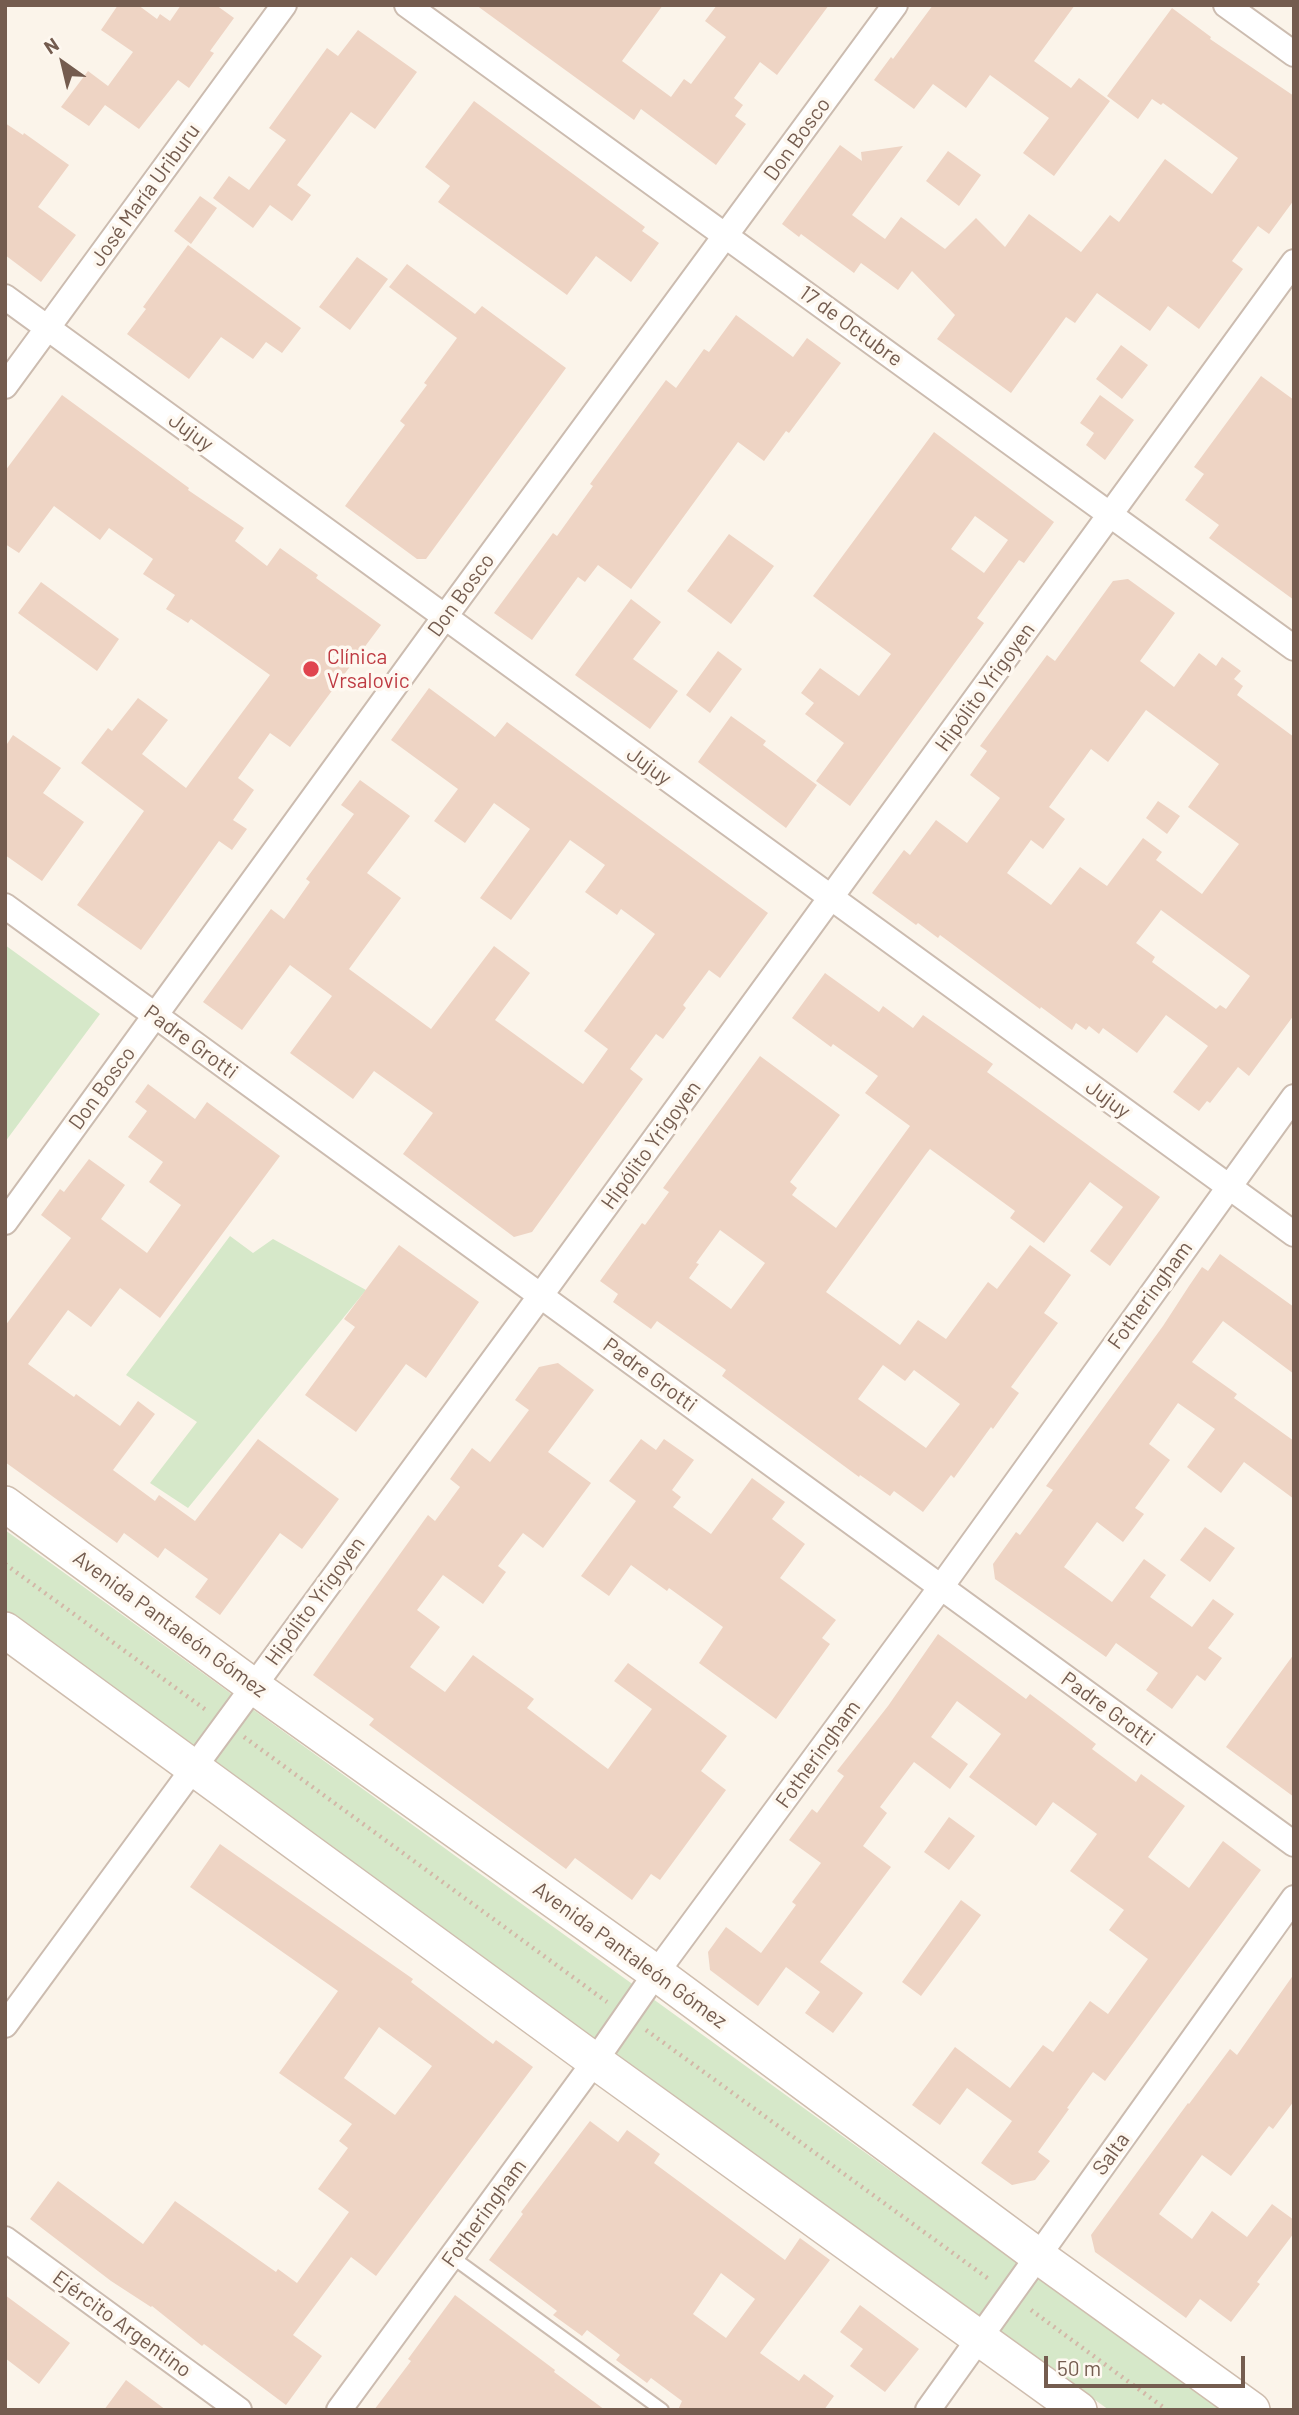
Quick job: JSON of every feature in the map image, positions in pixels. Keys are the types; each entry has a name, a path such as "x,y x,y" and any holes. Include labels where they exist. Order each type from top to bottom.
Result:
{"main road":[{"name":"Avenida Pantaleón Gómez","path":"5,1504 253,1686 656,1973 1038,2256 1252,2410"},
{"path":"5,1630 595,2062 1079,2410"}],"street":[{"name":"José María Uriburu","path":"5,386 284,5"},
{"name":"17 de Octubre","path":"407,5 1294,648"},
{"name":"Don Bosco","path":"5,1222 444,618 895,5"},
{"path":"1226,5 1294,54"},
{"name":"Hipólito Yrigoyen","path":"5,2025 832,898 1294,262"},
{"name":"Jujuy","path":"5,297 1294,1234"},
{"name":"Padre Grotti","path":"5,906 1294,1844"},
{"name":"Fotheringham","path":"340,2410 1294,1097"},
{"name":"Salta","path":"928,2410 1294,1898"},
{"name":"Ejército Argentino","path":"5,2239 239,2410"}],"lane":[{"path":"452,2257 662,2410"}],"path":[{"path":"5,1564 1167,2410"}],"green space":[{"path":"5,945 100,1014 5,1142"},
{"path":"230,1236 253,1253 273,1239 366,1290 188,1508 150,1483 197,1422 126,1375"},
{"path":"5,1530 1221,2410 1109,2410 5,1615"}],"building":[{"path":"118,5 138,5 157,19 160,14 170,21 181,5 216,5 234,18 210,51 214,53 189,88 178,80 139,129 105,105 89,126 61,107 88,71 108,86 133,52 101,30"},
{"path":"476,5 663,5 622,61 671,97 684,79 691,84 726,37 705,21 717,5 829,5 777,75 760,62 734,98 743,105 735,116 746,124 716,165 641,109 634,120"},
{"path":"933,5 1075,5 1034,61 1071,88 1079,78 1110,101 1054,176 1023,153 1049,118 990,75 966,108 933,84 914,109 874,80"},
{"path":"1172,8 1211,37 1210,39 1294,96 1294,200 1269,234 1258,226 1232,261 1243,269 1199,329 1168,306 1150,331 1097,293 1075,323 1066,317 1011,393 937,339 955,315 912,271 898,290 861,263 854,273 801,234 799,237 782,224 840,145 862,161 861,152 903,146 852,215 885,239 901,217 945,249 976,218 1005,247 1029,214 1081,252 1110,215 1119,222 1165,159 1212,194 1238,158 1163,103 1161,105 1152,99 1138,119 1107,96"},
{"path":"358,30 417,72 375,129 351,112 297,185 311,195 292,221 270,205 253,228 213,198 229,176 249,190 286,140 269,128 327,48 338,56"},
{"path":"474,101 645,227 642,231 659,243 631,282 596,256 567,295 438,202 450,186 425,167"},
{"path":"5,123 69,165 38,207 76,235 41,282 5,255"},
{"path":"948,151 981,175 959,206 926,181"},
{"path":"200,196 217,208 191,244 174,231"},
{"path":"188,245 301,328 282,353 266,342 253,359 221,337 189,379 127,334"},
{"path":"357,257 388,279 350,330 319,307"},
{"path":"407,264 475,314 482,306 566,368 426,559 417,559 345,506 405,425 400,421 457,338 389,287"},
{"path":"736,315 793,357 807,338 841,363 789,433 786,431 764,461 738,442 631,589 598,565 585,582 578,577 532,640 494,613 553,533 557,536 593,486 590,484 666,380 676,388 704,349 709,352"},
{"path":"1121,345 1148,365 1122,399 1096,379"},
{"path":"1261,376 1294,400 1294,600 1209,538 1219,525 1185,500 1204,474 1194,467"},
{"path":"62,395 189,488 188,490 244,528 235,541 267,566 280,548 381,625 290,747 270,733 238,778 254,790 233,820 247,829 232,850 219,841 141,950 77,905 144,811 81,763 108,728 112,731 138,698 168,720 142,754 186,788 270,675 191,619 188,623 166,609 175,595 143,574 153,559 109,528 100,540 54,506 19,553 5,544 5,471"},
{"path":"1100,395 1134,420 1105,460 1086,445 1094,433 1080,423"},
{"path":"934,432 1054,522 1024,563 1019,560 977,618 984,623 850,806 816,781 844,743 805,714 814,703 801,693 820,668 859,696 891,654 813,596","holes":["975,516 1008,540 984,573 951,549"]},
{"path":"729,534 774,566 731,624 687,591"},
{"path":"1128,579 1175,613 1140,661 1174,687 1199,653 1216,666 1222,657 1241,671 1234,679 1243,686 1237,695 1294,737 1294,1015 1249,1076 1238,1067 1210,1103 1207,1101 1199,1111 1173,1092 1208,1046 1166,1015 1137,1053 1103,1028 1099,1034 1089,1026 1086,1030 1076,1023 1072,1030 940,935 938,938 918,923 916,925 872,893 904,850 910,855 936,820 967,843 1000,798 970,775 987,751 980,746 1047,655 1055,661 1113,581","holes":["1146,710 1219,764 1188,807 1239,844 1202,894 1156,860 1162,852 1143,838 1107,886 1080,867 1051,905 1007,873 1031,840 1043,849 1065,819 1049,807 1091,749 1108,762","1161,910 1250,976 1226,1009 1220,1005 1216,1009 1152,962 1155,957 1136,943"]},
{"path":"41,582 119,639 97,671 18,613"},
{"path":"631,599 661,622 633,659 678,691 650,729 575,675"},
{"path":"718,651 742,669 710,713 686,695"},
{"path":"429,688 495,737 507,722 768,913 720,978 709,970 683,1005 686,1008 663,1039 656,1034 630,1069 643,1079 532,1232 514,1237 403,1154 433,1113 374,1071 353,1099 290,1053 332,996 290,965 242,1030 203,1002 271,909 284,919 310,882 306,879 354,814 341,805 360,780 410,816 367,873 401,898 349,969 431,1029 494,946 530,973 495,1020 583,1084 608,1049 584,1031 655,934 621,909 617,915 585,892 605,865 570,840 511,920 480,898 530,829 494,803 465,843 434,821 458,789 391,740"},
{"path":"731,716 766,741 763,745 817,785 786,828 698,762"},
{"path":"13,735 61,768 43,793 84,822 42,881 5,855 5,747"},
{"path":"1158,801 1180,816 1167,834 1146,818"},
{"path":"825,973 879,1012 883,1006 913,1028 923,1015 993,1064 987,1072 1160,1197 1110,1266 1090,1251 1123,1207 1090,1182 1044,1243 1010,1218 1015,1211 930,1149 926,1154 826,1292 900,1345 918,1320 946,1339 988,1282 997,1289 1030,1245 1071,1275 1044,1313 1058,1323 1011,1387 1019,1393 954,1478 951,1475 923,1512 894,1491 890,1496 860,1475 859,1477 722,1376 726,1370 657,1321 651,1329 613,1302 618,1294 600,1281 642,1223 645,1225 669,1192 663,1188 760,1056 840,1115 790,1182 797,1188 792,1195 836,1228 910,1126 865,1093 878,1076 833,1044 831,1047 792,1018","holes":["720,1230 765,1263 731,1309 689,1278 699,1264 696,1263","883,1365 905,1381 914,1370 960,1404 926,1448 858,1399"]},
{"path":"148,1084 195,1119 207,1102 280,1156 160,1318 120,1288 91,1327 68,1310 28,1364 120,1426 138,1401 155,1414 113,1470 155,1501 159,1495 195,1521 258,1439 339,1499 302,1549 280,1533 220,1615 195,1597 208,1579 165,1548 158,1558 124,1533 117,1543 5,1462 5,1326 71,1238 41,1215 60,1189 64,1192 89,1159 125,1185 101,1219 147,1253 181,1205 149,1182 163,1162 128,1137 147,1111 135,1102"},
{"path":"399,1245 479,1302 426,1378 406,1364 356,1432 305,1395 355,1327 344,1319"},
{"path":"1220,1254 1294,1307 1294,1374 1223,1321 1192,1362 1237,1394 1234,1398 1294,1441 1294,1499 1244,1462 1221,1493 1187,1467 1215,1429 1178,1403 1149,1444 1170,1460 1135,1508 1144,1514 1123,1542 1097,1522 1064,1567 1112,1602 1144,1559 1166,1575 1150,1597 1192,1627 1213,1599 1234,1614 1208,1648 1222,1658 1205,1681 1197,1675 1172,1709 1146,1690 1158,1673 1116,1643 1106,1657 995,1579 993,1564 1016,1532 1020,1535 1053,1490 1046,1486 1163,1326 1202,1267 1208,1271"},
{"path":"558,1363 594,1390 548,1452 591,1483 543,1548 523,1533 498,1566 506,1572 483,1604 443,1575 417,1610 440,1627 410,1667 445,1692 473,1655 534,1699 527,1708 608,1769 652,1709 614,1681 628,1663 727,1736 701,1771 726,1790 660,1880 651,1874 632,1900 575,1858 566,1869 369,1725 374,1719 313,1675 428,1515 435,1521 460,1487 450,1479 472,1448 490,1462 529,1410 515,1400 539,1367"},
{"path":"641,1439 656,1450 664,1439 694,1460 672,1490 681,1497 673,1507 711,1534 752,1478 785,1502 772,1519 805,1544 780,1578 836,1620 822,1638 830,1644 776,1719 699,1663 723,1627 669,1588 667,1591 631,1565 609,1596 581,1576 636,1501 609,1481"},
{"path":"1205,1527 1235,1548 1210,1582 1180,1560"},
{"path":"938,1634 1026,1699 1030,1694 1096,1744 1092,1749 1136,1782 1141,1774 1185,1806 1148,1857 1189,1888 1223,1841 1261,1870 1105,2081 1093,2072 1038,2152 1050,2161 1035,2180 1012,2185 981,2163 1012,2121 967,2088 940,2125 912,2105 955,2047 1010,2088 1043,2045 1053,2052 1090,2001 1108,2014 1148,1959 1109,1930 1124,1910 1070,1871 1097,1834 1053,1802 1036,1826 969,1777 1001,1734 957,1701 931,1737 968,1764 950,1789 914,1762 880,1807 887,1813 863,1846 891,1867 820,1962 863,1993 833,2033 805,2013 820,1992 786,1967 758,2006 710,1970 708,1952 726,1927 761,1953 796,1905 792,1902 821,1863 789,1840 812,1809 817,1813 844,1776 837,1771 888,1706"},
{"path":"1294,1654 1294,1797 1226,1747"},
{"path":"949,1817 975,1836 949,1870 924,1852"},
{"path":"220,1844 413,1979 411,1982 493,2044 496,2040 533,2067 376,2276 351,2257 293,2335 322,2356 286,2405 204,2344 202,2346 152,2306 111,2281 30,2219 58,2181 143,2244 175,2201 276,2272 278,2269 297,2283 349,2212 318,2189 348,2148 339,2141 352,2124 279,2073 338,1991 190,1887","holes":["379,2027 432,2066 395,2115 344,2078"]},
{"path":"961,1900 981,1915 921,1996 902,1982"},
{"path":"1294,1974 1294,2101 1273,2129 1269,2126 1231,2176 1202,2155 1159,2214 1192,2239 1212,2211 1247,2237 1272,2204 1294,2220 1294,2233 1231,2322 1200,2299 1186,2318 1095,2252 1091,2235 1230,2049 1237,2055"},
{"path":"590,2121 618,2142 627,2130 660,2154 654,2163 785,2260 800,2238 830,2260 760,2353 799,2381 804,2374 834,2396 824,2410 678,2410 682,2401 651,2378 647,2383 616,2360 620,2355 587,2330 582,2336 553,2315 557,2311 489,2260 523,2214 521,2212","holes":["721,2273 755,2299 726,2338 693,2314"]},
{"path":"5,2295 70,2343 39,2384 5,2358"},
{"path":"455,2295 555,2370 554,2372 605,2410 374,2410"},
{"path":"860,2305 919,2349 885,2392 850,2366 863,2349 840,2332"},
{"path":"126,2380 166,2410 104,2410"}],"place":[{"name":"Clínica Vrsalovic","path":"311,669"}]}
